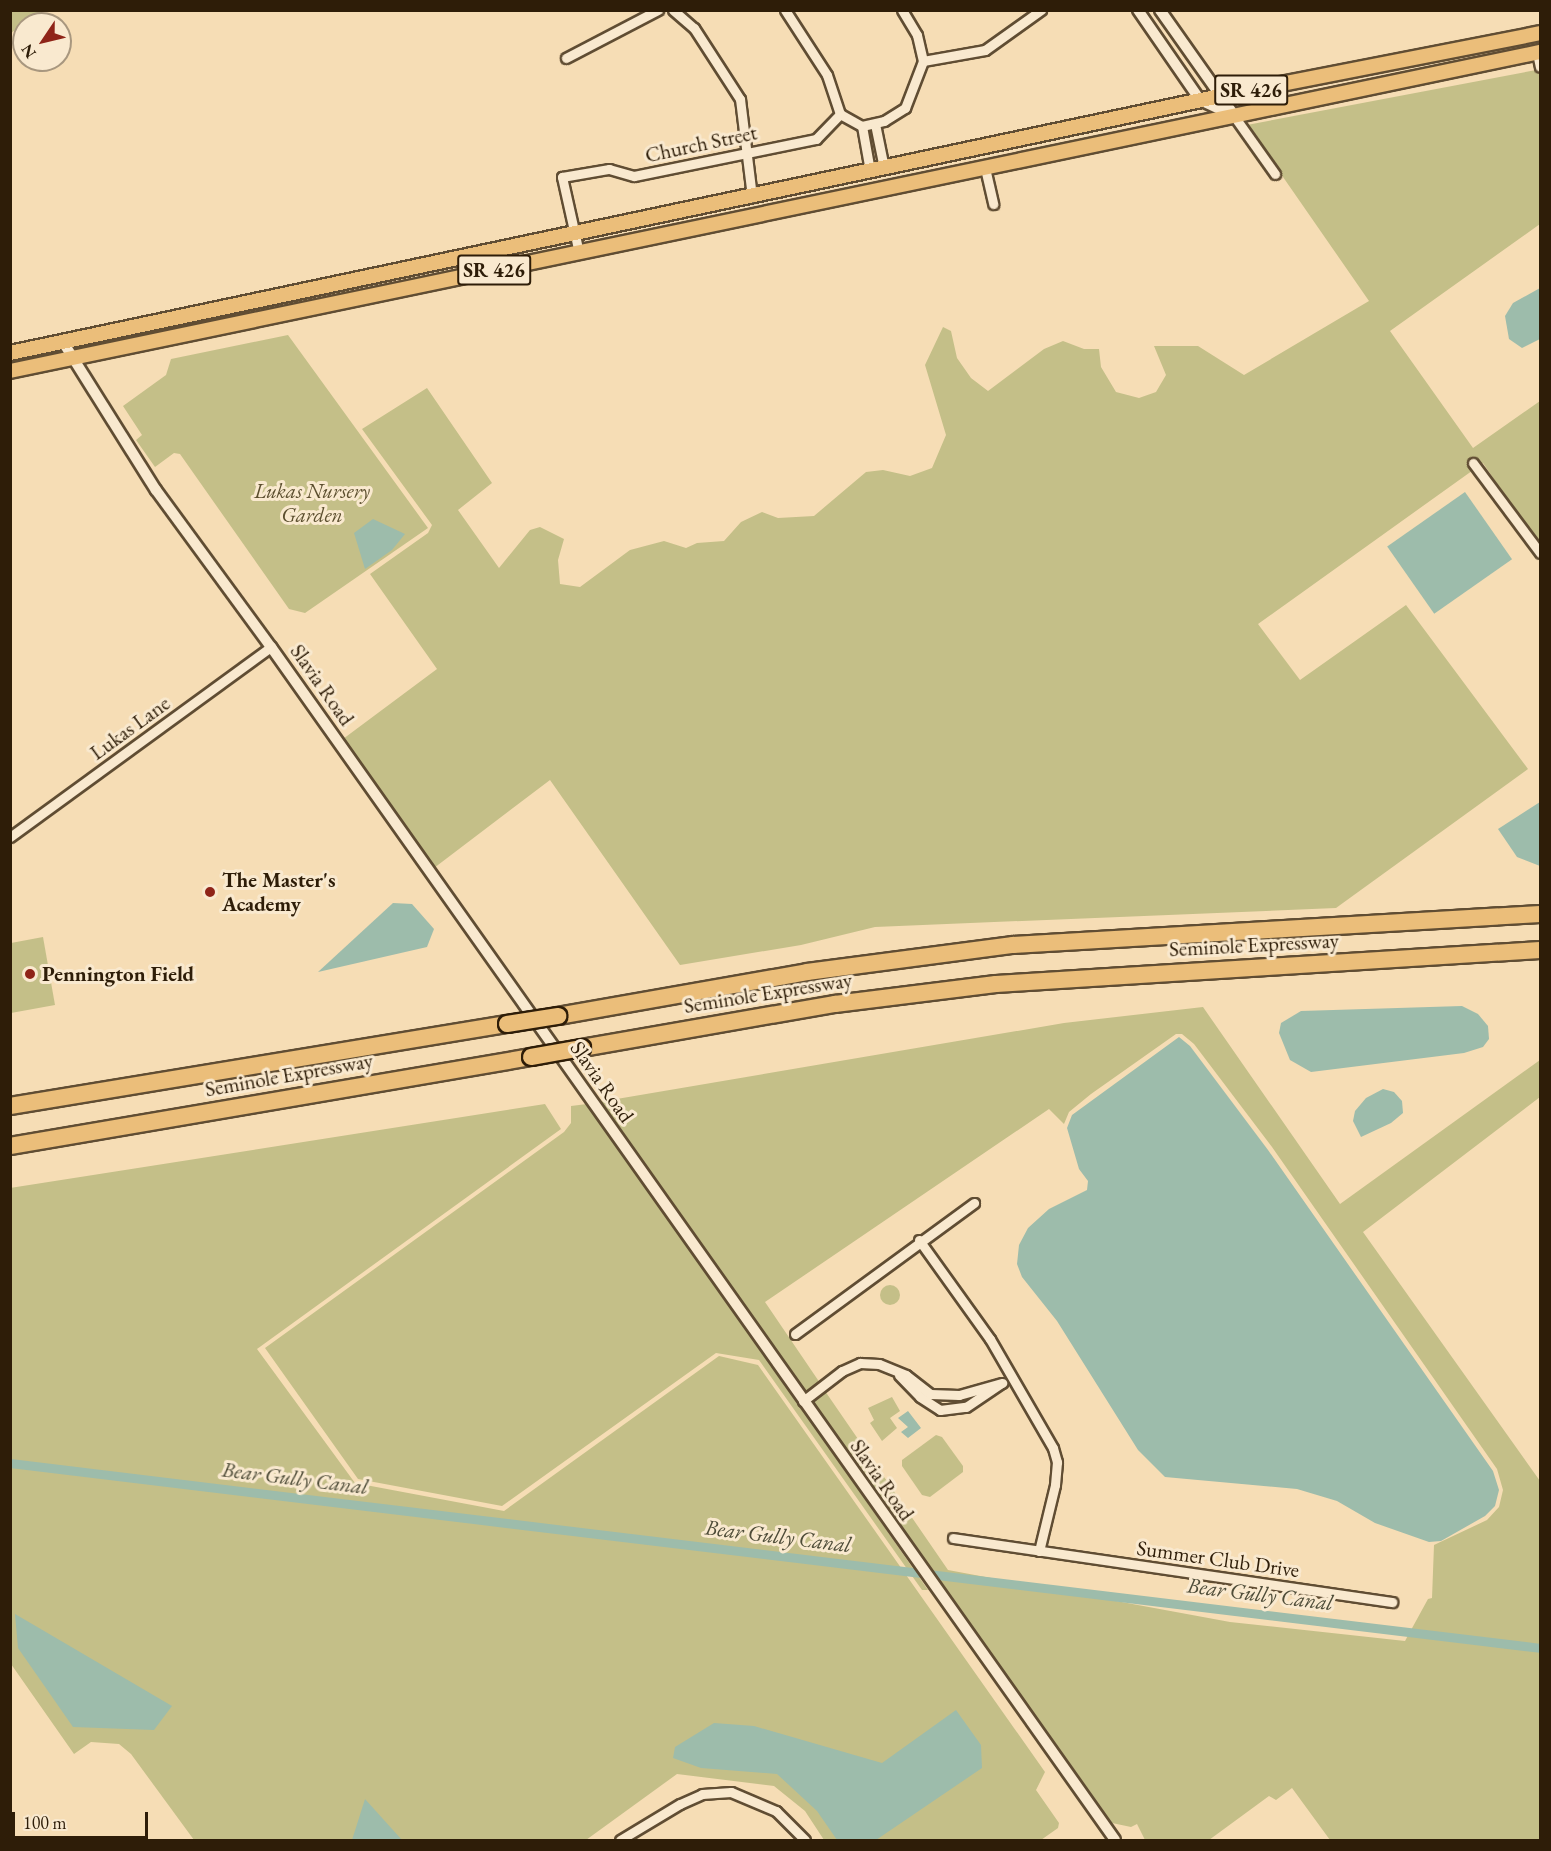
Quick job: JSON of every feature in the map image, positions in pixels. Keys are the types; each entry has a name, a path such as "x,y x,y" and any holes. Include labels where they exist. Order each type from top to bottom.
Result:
{"highway":[{"name":"Seminole Expressway","path":"10,1106 558,1016 807,972 1013,945 1540,914"},
{"name":"Seminole Expressway","path":"10,1146 835,1004 996,984 1540,950"}],"main road":[{"name":"SR 426","path":"10,353 576,236 1200,100 1540,33"},
{"name":"SR 426","path":"10,371 1234,116 1540,57"}],"street":[{"path":"566,58 658,10"},
{"path":"673,10 694,28 740,99 752,198"},
{"path":"785,10 827,75 840,114 862,126 875,124 905,108 923,61 917,34 902,10"},
{"path":"923,61 985,50 1041,10"},
{"path":"1138,10 1200,100 1234,116"},
{"path":"1160,10 1275,174"},
{"name":"Church Street","path":"579,253 562,177 609,169 634,176 816,139 840,114"},
{"path":"875,124 877,169"},
{"path":"862,126 877,169"},
{"path":"985,168 993,204"},
{"name":"Slavia Road","path":"63,342 156,490 271,647 912,1558 1115,1840"},
{"path":"1473,463 1540,553"},
{"name":"Lukas Lane","path":"10,837 271,647"},
{"path":"795,1334 919,1240 974,1203"},
{"path":"919,1240 990,1339 1057,1462 1039,1551"},
{"path":"803,1401 850,1367 871,1363 893,1369 930,1394 943,1396 1002,1383"},
{"path":"893,1369 920,1397 939,1410 966,1407 1011,1376"},
{"name":"Summer Club Drive","path":"953,1538 1392,1602"},
{"path":"620,1840 702,1794 731,1792 776,1811 805,1840"}],"green space":[{"path":"11,10 42,10 41,12 12,12 11,33"},
{"path":"1540,71 1540,224 1390,331 1473,448 1540,401 1540,547 1483,463 1258,624 1300,680 1406,605 1528,769 1336,908 875,927 801,945 680,965 550,780 434,868 343,739 437,669 370,574 428,533 432,525 362,429 427,388 492,483 458,510 499,568 530,530 540,527 564,539 558,560 560,584 580,587 630,550 664,541 686,548 697,543 724,541 741,522 762,512 778,518 814,516 866,472 883,470 910,476 932,468 946,435 925,365 943,327 951,331 957,358 971,378 988,391 1044,349 1063,341 1084,349 1099,349 1101,367 1116,392 1139,398 1156,392 1166,375 1154,346 1198,346 1244,375 1369,301 1247,125"},
{"name":"Lukas Nursery Garden","path":"288,335 428,528 305,613 289,609 180,454 174,453 155,467 136,440 142,435 123,406 166,375 171,359"},
{"name":"Pennington Field","path":"43,937 55,1005 11,1013 11,943"},
{"path":"1203,1007 1340,1204 1540,1060 1540,1097 1363,1232 1540,1481 1540,1840 1330,1840 1292,1788 1276,1800 1269,1796 1209,1840 1145,1840 1137,1824 1131,1827 1112,1823 1054,1741 1050,1743 810,1401 825,1391 948,1570 1230,1622 1405,1641 1428,1599 1432,1598 1434,1545 1487,1520 1499,1507 1503,1490 1497,1469 1272,1147 1194,1044 1182,1034 1176,1034 1091,1094 1069,1112 1064,1124 1049,1109 765,1302 820,1383 805,1394 599,1102 1064,1023"},
{"path":"545,1104 561,1129 257,1349 355,1483 504,1511 719,1356 758,1365 1045,1772 1036,1790 1059,1823 1058,1828 1041,1840 824,1840 805,1811 774,1786 677,1774 586,1840 194,1840 131,1754 119,1744 91,1742 74,1754 11,1664 10,1188"},
{"path":"587,1104 928,1590 922,1590 759,1360 716,1353 502,1506 358,1479 265,1348 564,1132 571,1123 571,1106"},
{"path":"886,1285 894,1285 900,1291 900,1299 894,1305 886,1305 880,1299 880,1291"},
{"path":"892,1397 900,1411 890,1418 897,1428 882,1441 870,1423 874,1420 868,1408"},
{"path":"936,1435 942,1437 963,1466 963,1472 930,1497 922,1495 902,1466 902,1460"}],"shaded area":[{"path":"1540,288 1540,339 1522,348 1509,339 1505,316 1513,303"},
{"path":"1465,492 1512,559 1434,614 1387,546"},
{"path":"373,519 405,534 392,550 365,569 354,533"},
{"path":"1540,802 1540,866 1517,857 1498,829"},
{"path":"393,903 412,904 434,929 427,947 318,972"},
{"path":"1462,1006 1478,1014 1488,1026 1489,1039 1483,1047 1464,1053 1311,1072 1290,1060 1279,1033 1281,1023 1301,1011"},
{"path":"1179,1037 1190,1046 1268,1150 1493,1471 1499,1490 1495,1506 1485,1516 1441,1541 1429,1542 1375,1523 1337,1501 1297,1489 1165,1477 1138,1450 1057,1321 1022,1277 1017,1264 1019,1245 1028,1228 1049,1209 1087,1190 1088,1181 1079,1169 1067,1128 1072,1115"},
{"path":"1383,1089 1394,1092 1402,1101 1403,1113 1391,1123 1361,1137 1353,1121 1355,1111 1366,1098"},
{"path":"908,1411 921,1428 908,1438 901,1432 908,1427 898,1418"},
{"path":"15,1614 172,1706 154,1730 73,1727 18,1648"},
{"path":"956,1710 981,1745 982,1768 876,1840 837,1840 817,1811 777,1774 701,1768 673,1758 675,1747 714,1723 754,1726 882,1763"},
{"path":"365,1799 402,1840 352,1840"}],"waterway":[{"name":"Bear Gully Canal","path":"10,1463 1540,1648"}],"place":[{"name":"The Master's Academy","path":"210,892"},
{"name":"Pennington Field","path":"30,974"}]}
